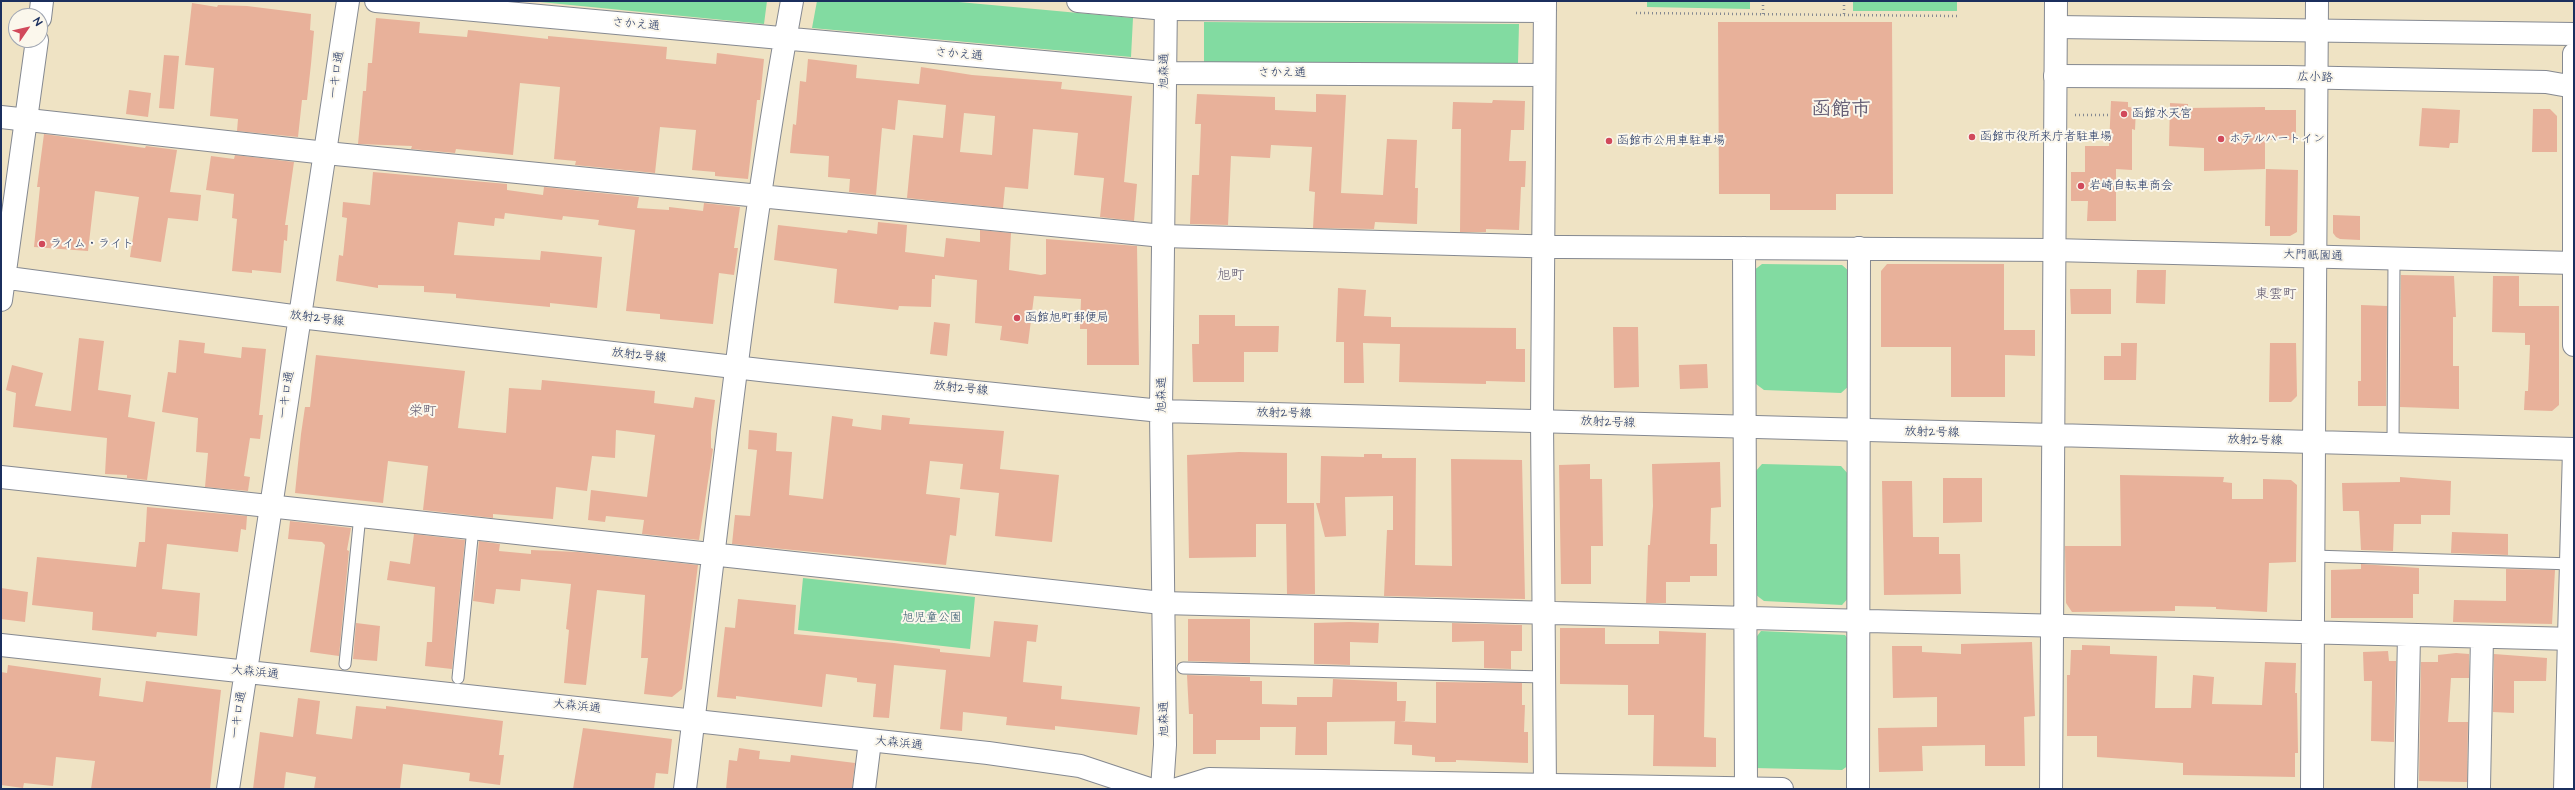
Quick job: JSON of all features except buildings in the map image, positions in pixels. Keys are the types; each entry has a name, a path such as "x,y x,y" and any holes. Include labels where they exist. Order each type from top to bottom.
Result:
{"street":[{"name":"一キロ通","path":"228,789 269,506 326,154 348,1"},
{"name":"さかえ通","path":"376,1 1164,73 1544,75"},
{"path":"685,789 714,554 735,366 759,196 792,1"},
{"path":"1078,1 1166,5 1545,6 1542,420 1545,786"},
{"path":"2051,789 2053,250 2056,1"},
{"path":"2312,789 2314,633 2314,255 2317,1"},
{"name":"旭森通","path":"1162,789 1165,745 1162,603 1161,411 1166,5"},
{"path":"2056,27 2574,34"},
{"path":"1,300 2,277 36,48"},
{"path":"2574,54 2574,345"},
{"name":"広小路","path":"2055,76 2546,82 2574,87"},
{"name":"大門祇園通","path":"1,117 326,154 1163,236 1544,246 2053,250 2314,255 2394,259 2574,263"},
{"path":"1744,248 1746,427 1744,617 1746,789"},
{"path":"1858,789 1859,248"},
{"name":"放射2号線","path":"2,277 300,317 735,366 1161,411 1542,420 1859,431 2574,449"},
{"path":"2565,789 2572,639 2574,440"},
{"path":"1,477 1162,603 1744,617 2052,627 2572,639"},
{"path":"2406,786 2409,635"},
{"path":"2479,787 2482,637"},
{"name":"大森浜通","path":"1,645 694,720 1080,766 1149,789"},
{"path":"864,789 870,741"},
{"path":"1177,789 1209,779 1782,789"}],"lane":[{"path":"2393,444 2394,259"},
{"path":"345,664 360,516"},
{"path":"458,678 474,528"},
{"path":"2313,556 2573,564"},
{"path":"1183,668 1544,677"}],"path":[{"path":"1762,1 1762,14"},
{"path":"1844,1 1844,16"},
{"path":"1636,13 1957,16"},
{"path":"2055,115 2108,115"}],"green space":[{"path":"530,1 767,1 764,24"},
{"path":"817,1 948,1 1133,18 1131,57 812,28"},
{"path":"1647,1 1750,1 1750,9 1647,7"},
{"path":"1853,1 1957,1 1957,11 1853,11"},
{"path":"1204,22 1519,24 1518,63 1204,63"},
{"path":"1762,264 1842,265 1850,272 1850,385 1841,393 1764,390 1756,384 1753,271"},
{"path":"1762,464 1841,466 1849,475 1850,596 1842,605 1764,601 1756,595 1755,472"},
{"name":"旭児童公園","path":"803,578 975,597 970,649 798,630"},
{"path":"1761,631 1845,635 1850,642 1849,765 1842,770 1754,768 1754,640"}],"place":[{"name":"函館水天宮","path":"2124,114"},
{"name":"函館市役所来庁者駐車場","path":"1972,137"},
{"name":"ホテルハートイン","path":"2221,139"},
{"name":"函館市公用車駐車場","path":"1609,141"},
{"name":"岩崎自転車商会","path":"2081,186"},
{"name":"ライム・ライト","path":"42,244"},
{"name":"函館旭町郵便局","path":"1017,318"}],"district":[{"name":"函館市","path":"1841,111"},
{"name":"旭町","path":"1231,276"},
{"name":"東雲町","path":"2276,295"},
{"name":"栄町","path":"423,412"}]}
